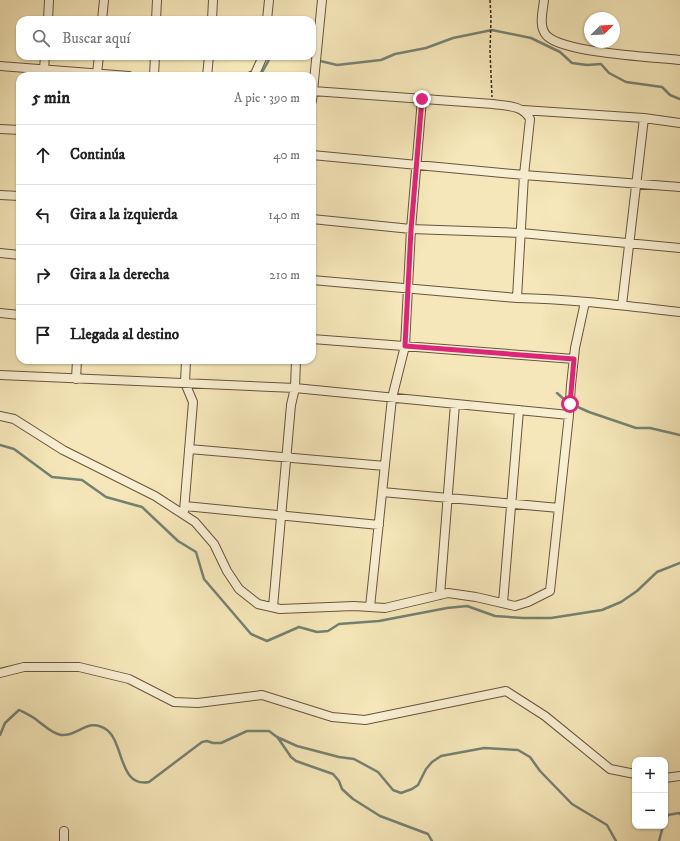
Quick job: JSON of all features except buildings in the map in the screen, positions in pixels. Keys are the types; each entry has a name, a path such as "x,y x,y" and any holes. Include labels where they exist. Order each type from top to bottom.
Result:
{"street":[{"path":"48,16 49,0"},
{"path":"102,16 104,0"},
{"path":"156,16 157,0"},
{"path":"212,16 213,0"},
{"path":"267,16 269,0"},
{"path":"315,72 322,0"},
{"path":"544,0 541,24 546,35 556,41 583,50 680,60"},
{"path":"44,69 45,60"},
{"path":"97,72 99,60"},
{"path":"154,72 155,60"},
{"path":"208,72 209,60"},
{"path":"256,72 261,60"},
{"path":"0,66 84,72"},
{"path":"316,91 493,104 523,110 644,118 680,122"},
{"path":"370,607 392,398 405,346 411,230 422,99"},
{"path":"517,298 524,175 530,118 523,110"},
{"path":"622,305 644,118"},
{"path":"0,129 16,130"},
{"path":"316,155 524,175 680,187"},
{"path":"0,195 16,196"},
{"path":"316,219 411,230 520,233 680,248"},
{"path":"0,253 16,255"},
{"path":"316,280 517,298 622,305 680,312"},
{"path":"0,416 14,419 63,450 184,510 214,544 227,571 239,589 258,604 280,609 354,606 386,608 448,593 515,606 528,602 550,591 575,348 586,302"},
{"path":"0,313 16,315"},
{"path":"316,339 574,359"},
{"path":"76,379 78,364"},
{"path":"184,510 193,402 185,383 186,364"},
{"path":"273,607 291,405 295,388 296,364"},
{"path":"0,375 295,388 569,415"},
{"path":"440,595 454,404"},
{"path":"503,603 519,410"},
{"path":"189,449 385,466"},
{"path":"382,492 559,508"},
{"path":"184,510 281,516 379,525"},
{"path":"0,673 24,667 79,667 129,679 174,702 198,703 262,695 332,717 365,720 506,691 545,716 610,769 632,773"},
{"path":"668,778 680,776"},
{"path":"64,831 64,841"}],"path":[{"path":"490,0 492,18 490,51 493,104"}],"waterway":[{"path":"316,60 337,65 381,60 395,54 426,48 453,38 492,30 531,38 560,52 572,63 587,65 601,64 609,73 626,82 662,87 670,95 680,99"},
{"path":"262,72 269,60"},
{"path":"557,393 567,402"},
{"path":"571,404 589,412 636,428 650,428 680,435"},
{"path":"0,445 14,449 52,477 82,480 106,497 142,507 178,541 196,552 204,579 251,634 267,641 299,627 317,632 328,631 339,624 379,621 447,608 467,606 495,616 523,618 551,618 602,610 621,602 637,591 657,572 680,563"},
{"path":"0,735 5,723 19,710 51,731 61,735 67,735 89,726 100,726 107,730 117,744 123,763 127,772 132,778 139,782 149,782 202,742 207,741 221,743 247,731 269,731 277,737 297,746 339,757 354,759 378,772 393,790 401,793 418,785 426,769 432,762 441,756 484,748 518,750 530,757 540,771 572,804 607,825 616,841"},
{"path":"278,738 291,757 296,761 333,774 339,781 342,789 353,799 380,816 428,834 432,841"},
{"path":"668,815 680,814"},
{"path":"659,841 662,829"}],"route":[{"path":"422,99 411,230 405,346 574,359 570,404"}]}
